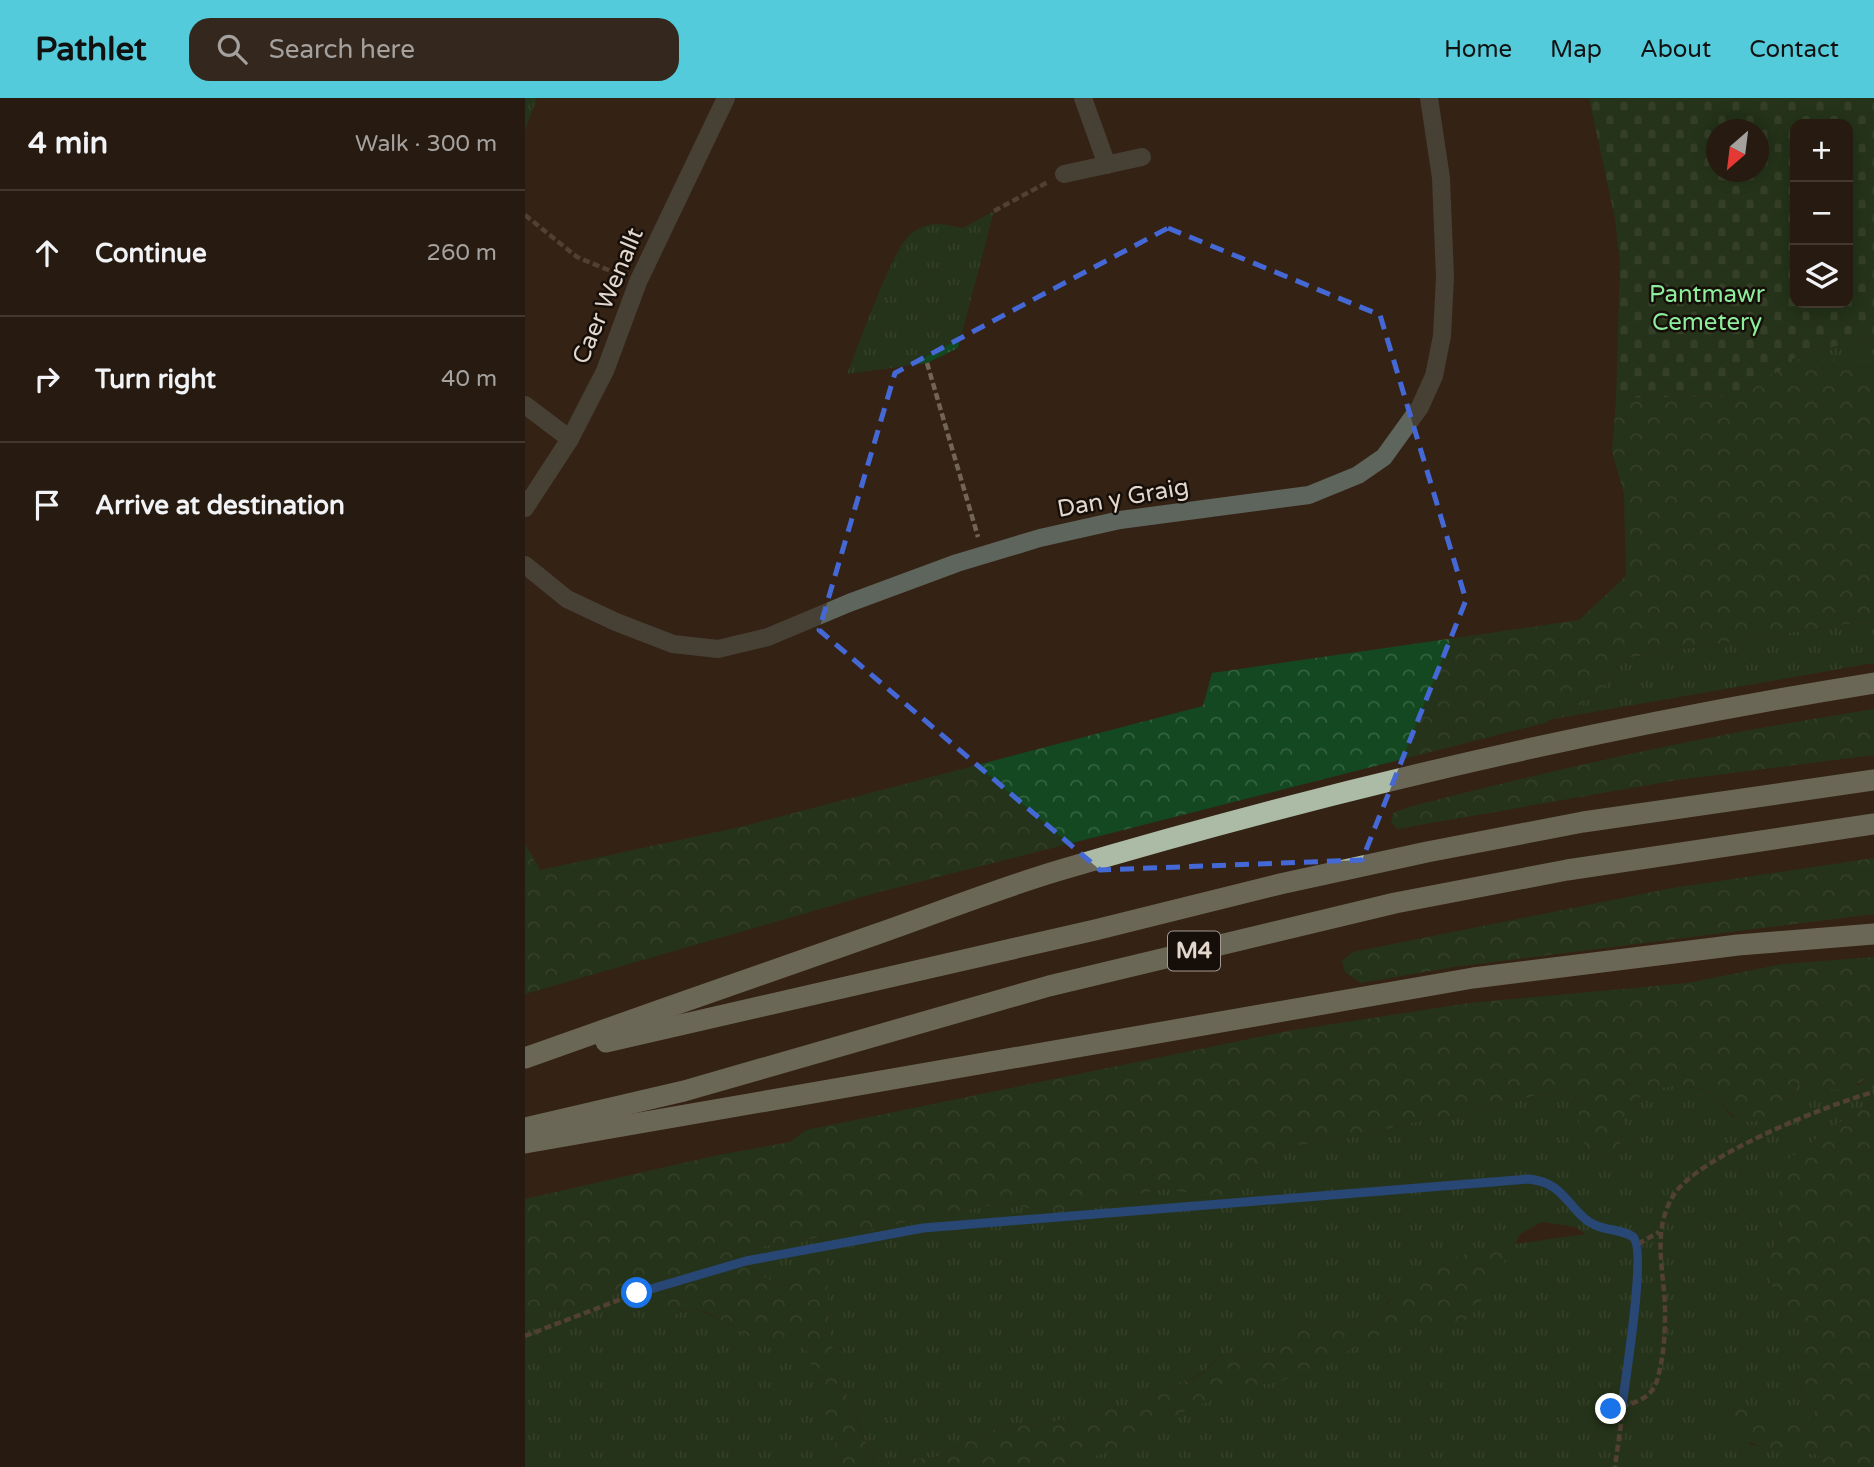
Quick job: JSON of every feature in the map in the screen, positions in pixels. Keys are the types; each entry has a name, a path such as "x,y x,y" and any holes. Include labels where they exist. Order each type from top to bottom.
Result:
{"highway":[{"name":"M4","path":"525,1059 1054,872 1202,830 1559,743 1874,683"},
{"name":"M4","path":"525,1059 1427,852 1583,822 1874,780"},
{"name":"M4","path":"525,1128 684,1091 1049,986 1395,904 1567,870 1874,824"},
{"path":"525,1143 1473,978 1738,945 1874,934"}],"street":[{"name":"Caer Wenallt","path":"525,508 570,439 605,371 638,282 726,98"},
{"path":"1083,98 1107,165"},
{"name":"Dan y Graig","path":"525,565 567,599 617,622 673,643 718,649 768,637 849,603 983,555 1040,538 1120,520 1309,495 1359,475 1384,457 1420,407 1434,376 1442,336 1445,277 1441,178 1429,98"},
{"path":"1064,174 1142,158"},
{"path":"525,405 570,439"}],"path":[{"path":"994,211 1064,174"},
{"path":"525,215 577,257 638,282"},
{"path":"927,363 983,555"},
{"path":"1611,1409 1643,1399 1653,1390 1659,1374 1665,1315 1659,1253 1660,1231 1673,1195 1686,1180 1735,1149 1820,1111 1874,1092"},
{"path":"525,1336 637,1293 746,1261 923,1228 1529,1179 1545,1181 1555,1187 1586,1220 1606,1230 1632,1236 1638,1244 1637,1285 1615,1467"},
{"path":"1638,1244 1660,1231"}],"highlighted area":[{"path":"1168,228 1380,315 1466,600 1362,860 1100,870 819,630 895,373"}],"green space":[{"path":"525,98 537,98 525,131"},
{"name":"Pantmawr Cemetery","path":"1589,98 1874,98 1874,335 1792,359 1792,364 1732,396 1616,398 1620,264 1615,219"},
{"path":"994,211 958,348 927,363 847,374 886,276 904,241 925,226 942,224 963,228"},
{"path":"1874,335 1874,369 1791,359"},
{"path":"1791,359 1874,360 1874,623 1847,624 1625,658 1597,695 1545,723 879,892 525,994 525,844 540,870 740,827 1203,706 1212,673 1579,620 1626,576 1624,494 1612,452 1616,398 1732,396"},
{"path":"1874,623 1874,663 1553,719 1597,695 1625,658 1847,624"},
{"path":"1874,709 1874,755 1677,780 1397,829 1391,822 1393,813 1409,807 1524,778 1698,740"},
{"path":"1874,858 1874,914 1454,967 1361,983 1345,972 1342,961 1353,952 1672,888"},
{"path":"1874,957 1874,1072 1846,1089 1799,1084 1776,1112 1756,1121 1741,1121 1718,1099 1703,1090 1681,1086 1657,1089 1636,1100 1626,1111 1620,1149 1610,1160 1588,1154 1579,1132 1579,1103 1572,1093 1533,1096 1487,1109 1410,1123 1364,1135 1293,1146 1263,1156 1242,1183 1220,1197 1162,1189 1075,1209 1047,1212 1003,1203 856,1232 763,1246 746,1261 759,1275 792,1286 799,1260 813,1249 828,1264 832,1345 840,1375 875,1463 944,1456 977,1435 1011,1425 1044,1424 1131,1404 1202,1374 1223,1353 1272,1353 1278,1343 1278,1332 1292,1322 1312,1328 1369,1322 1404,1288 1445,1261 1490,1249 1503,1252 1505,1266 1475,1310 1461,1325 1441,1328 1409,1321 1391,1326 1375,1338 1315,1367 1279,1382 1243,1387 1165,1420 1140,1439 1065,1467 842,1467 800,1328 790,1341 779,1345 767,1344 706,1312 692,1310 668,1316 630,1289 574,1306 525,1315 525,1199 718,1155 790,1142 806,1130 1288,1031 1469,1003 1687,983 1783,964"},
{"path":"1874,1072 1874,1102 1820,1134 1805,1152 1780,1203 1779,1222 1767,1273 1779,1304 1802,1331 1797,1374 1815,1411 1809,1420 1787,1420 1764,1415 1749,1444 1787,1452 1817,1454 1826,1467 933,1467 1316,1354 1502,1252 1390,1299 1369,1322 1312,1328 1292,1322 1272,1353 1223,1353 1202,1373 1173,1388 1131,1404 1044,1424 1011,1425 977,1435 944,1456 875,1463 845,1390 832,1345 828,1264 813,1249 797,1264 793,1286 754,1272 746,1261 763,1246 856,1232 1003,1203 1047,1212 1075,1209 1162,1189 1190,1191 1242,1183 1263,1156 1293,1146 1364,1135 1410,1123 1487,1109 1533,1096 1572,1093 1579,1103 1579,1132 1588,1154 1610,1160 1620,1149 1626,1110 1637,1099 1656,1089 1679,1086 1701,1090 1714,1096 1733,1118 1790,1098 1799,1084 1859,1085","holes":["1542,1222 1575,1227 1586,1234 1515,1244 1520,1234"]},
{"path":"1874,1102 1874,1467 1826,1467 1817,1454 1778,1451 1753,1444 1723,1422 1727,1412 1736,1407 1787,1420 1809,1420 1815,1412 1797,1374 1802,1331 1779,1304 1767,1273 1779,1222 1780,1174 1791,1156 1805,1152 1820,1134"},
{"path":"630,1289 668,1315 696,1309 749,1337 800,1327 842,1467 525,1467 525,1315 574,1306"}],"route":[{"path":"637,1293 746,1261 923,1228 1529,1179 1545,1181 1555,1187 1586,1220 1606,1230 1632,1236 1638,1244 1637,1285 1622,1406 1611,1409"}]}
